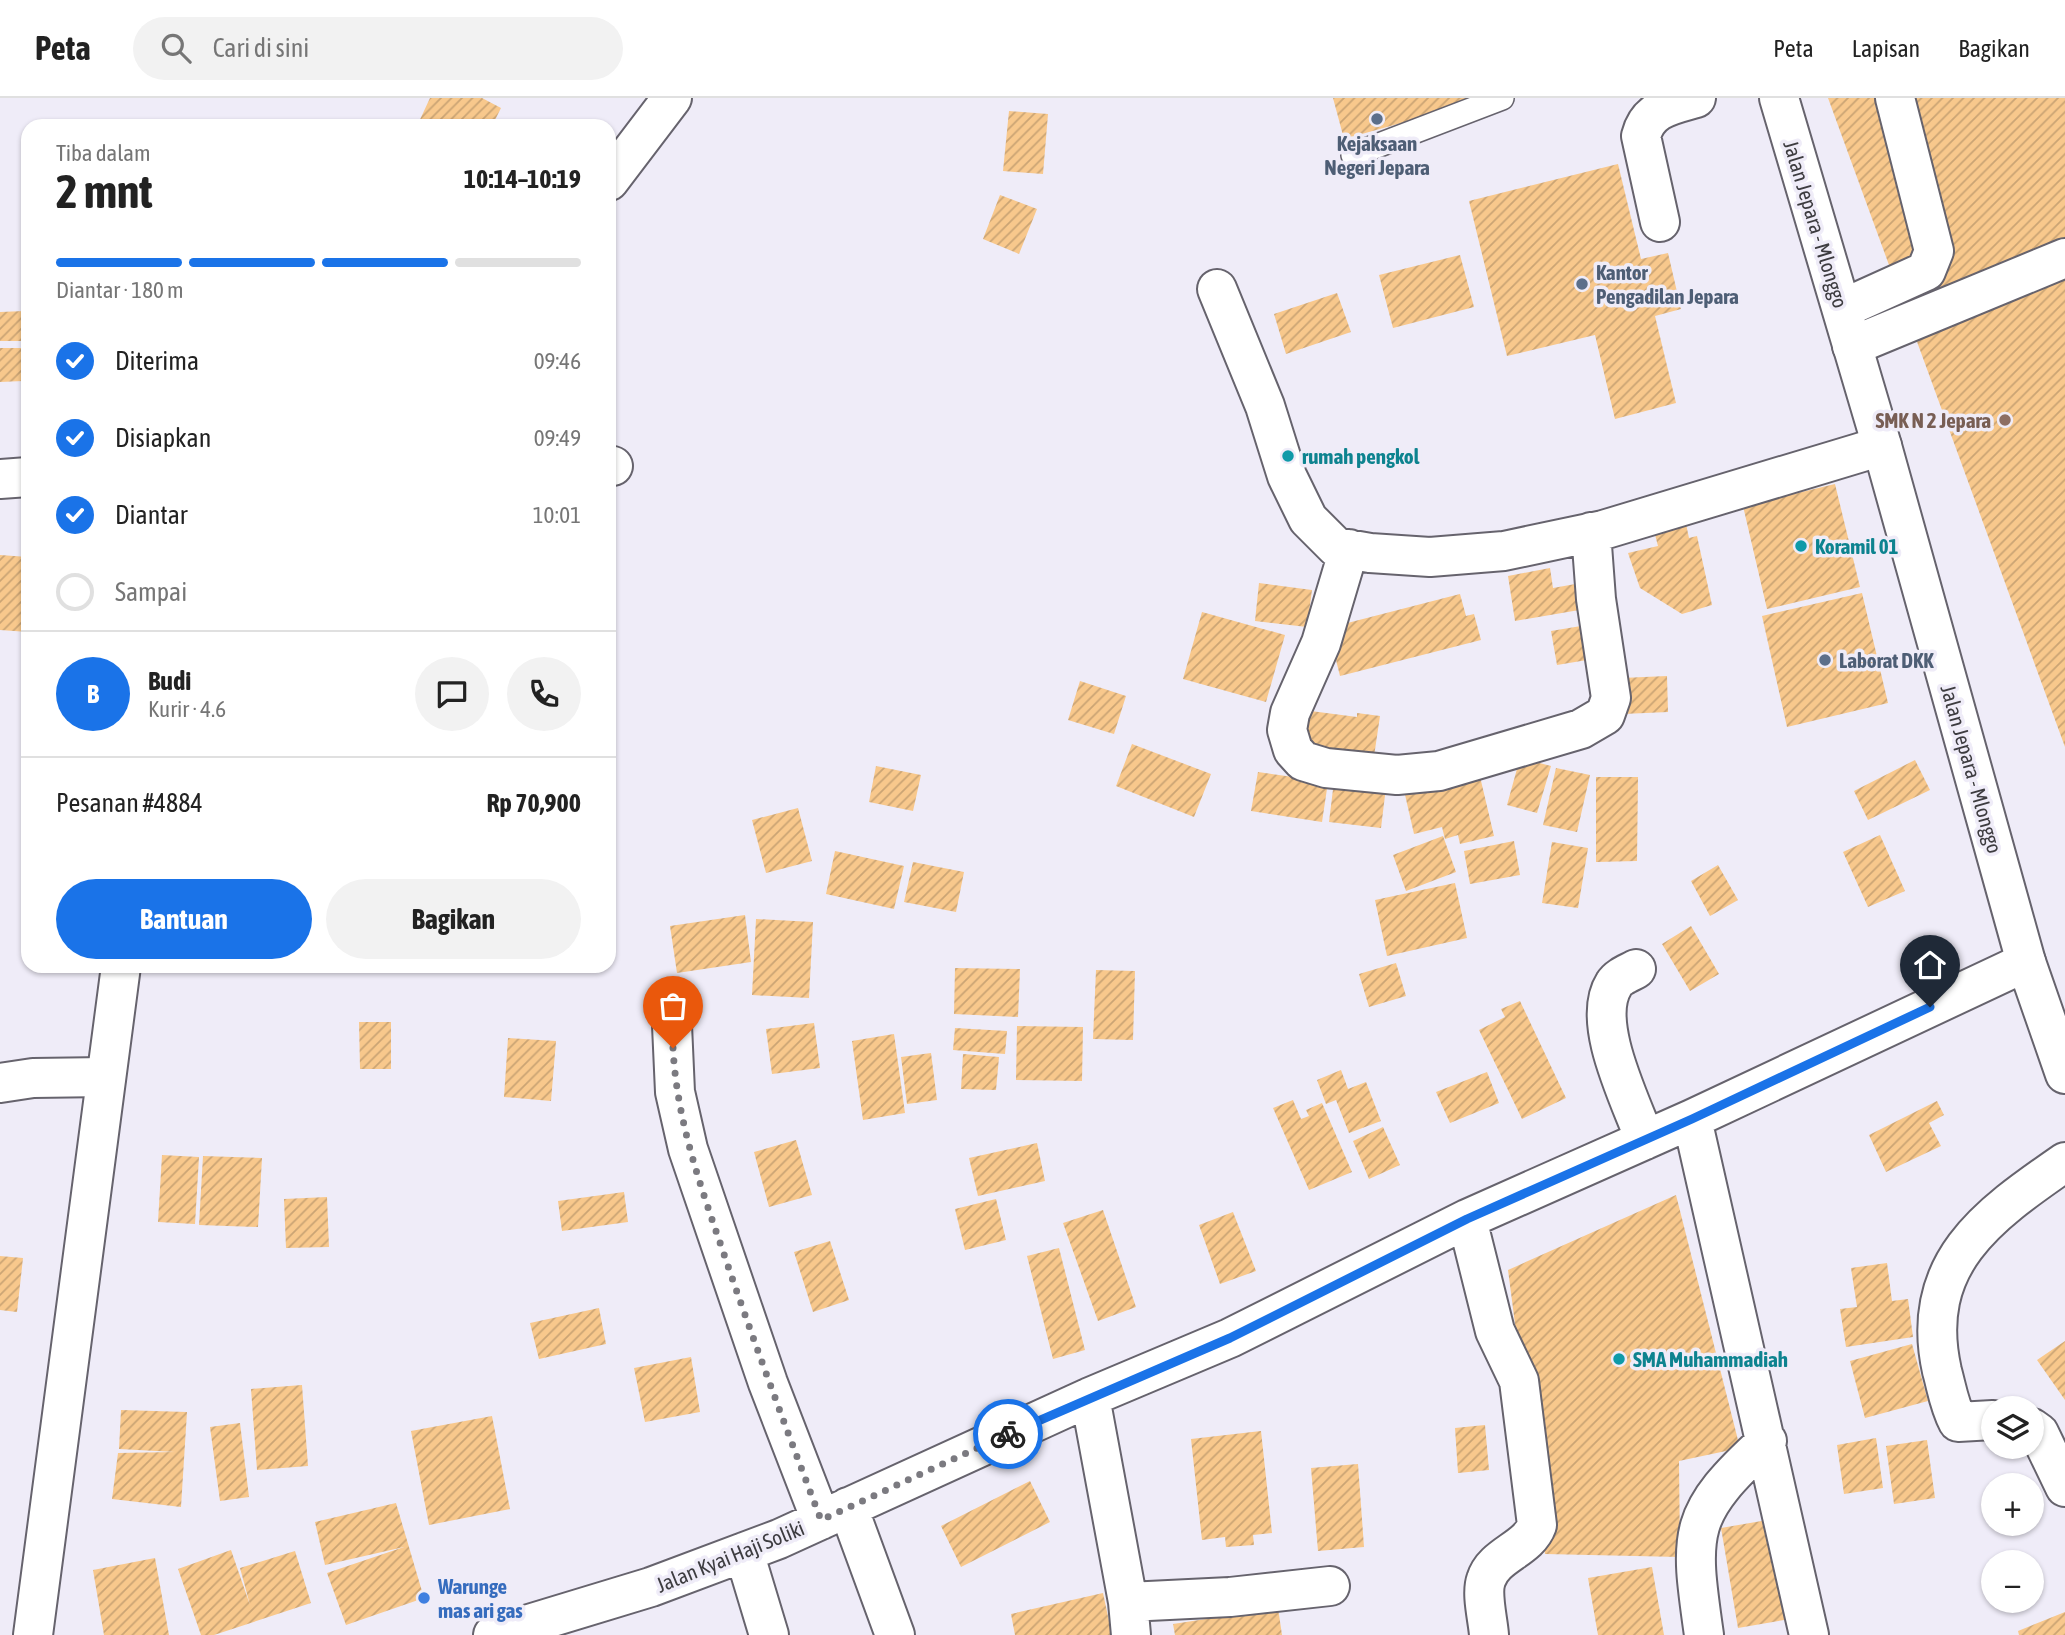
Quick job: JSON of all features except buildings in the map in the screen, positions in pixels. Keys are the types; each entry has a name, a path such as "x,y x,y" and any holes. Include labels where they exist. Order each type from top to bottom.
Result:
{"main road":[{"path":"616,172 672,98"},
{"path":"1660,222 1641,136 1643,127 1662,108 1696,98"},
{"name":"Jalan Jepara - Mlonggo","path":"1779,98 1882,446 2026,961 2064,1072"},
{"path":"1842,309 1926,271 1934,251 1895,98"},
{"path":"1852,346 2065,258"},
{"path":"1217,289 1256,382 1287,476 1308,519 1324,538 1336,547 1430,557 1504,551 1591,532 1882,446"},
{"path":"0,479 21,478"},
{"path":"1349,549 1321,643 1290,713 1287,730 1293,750 1303,761 1326,768 1398,775 1439,771 1581,729 1605,715 1611,698 1596,600 1591,532"},
{"name":"Jalan Kyai Haji Soliki","path":"493,1635 651,1587 744,1552 834,1513 1090,1397 1230,1338 1467,1219 1692,1119 2026,961"},
{"path":"1636,969 1615,982 1608,998 1606,1020 1613,1053 1646,1140"},
{"path":"33,1635 120,973"},
{"path":"671,1003 676,1092 688,1149 768,1383 895,1635"},
{"path":"0,1083 33,1078 106,1077"},
{"path":"1692,1119 1809,1635"},
{"path":"1981,1421 1958,1422 1950,1408 1936,1332 1945,1283 1965,1244 1982,1224 2065,1162"},
{"path":"1467,1219 1495,1331 1519,1381 1537,1525 1532,1538 1494,1566 1485,1581 1489,1635"},
{"path":"1090,1397 1130,1619 1230,1597 1331,1586"},
{"path":"1704,1635 1696,1577 1696,1534 1712,1497 1767,1441"},
{"path":"2044,1443 2065,1487"},
{"path":"744,1552 769,1635"}],"lane":[{"path":"1353,155 1502,98"}],"way so far":[{"path":"673,1048 676,1092 688,1149 768,1383 821,1520 1008,1434"}],"place":[{"name":"Kejaksaan Negeri Jepara","path":"1377,119"},
{"name":"Kantor Pengadilan Jepara","path":"1582,284"},
{"name":"SMK N 2 Jepara","path":"2005,420"},
{"name":"rumah pengkol","path":"1288,456"},
{"name":"Koramil 01","path":"1801,546"},
{"name":"Laborat DKK","path":"1825,660"},
{"name":"SMA Muhammadiah","path":"1619,1359"},
{"name":"Warunge mas ari gas","path":"424,1598"}],"route":[{"path":"1008,1434 1230,1338 1467,1219 1692,1119 1930,1007"}]}
